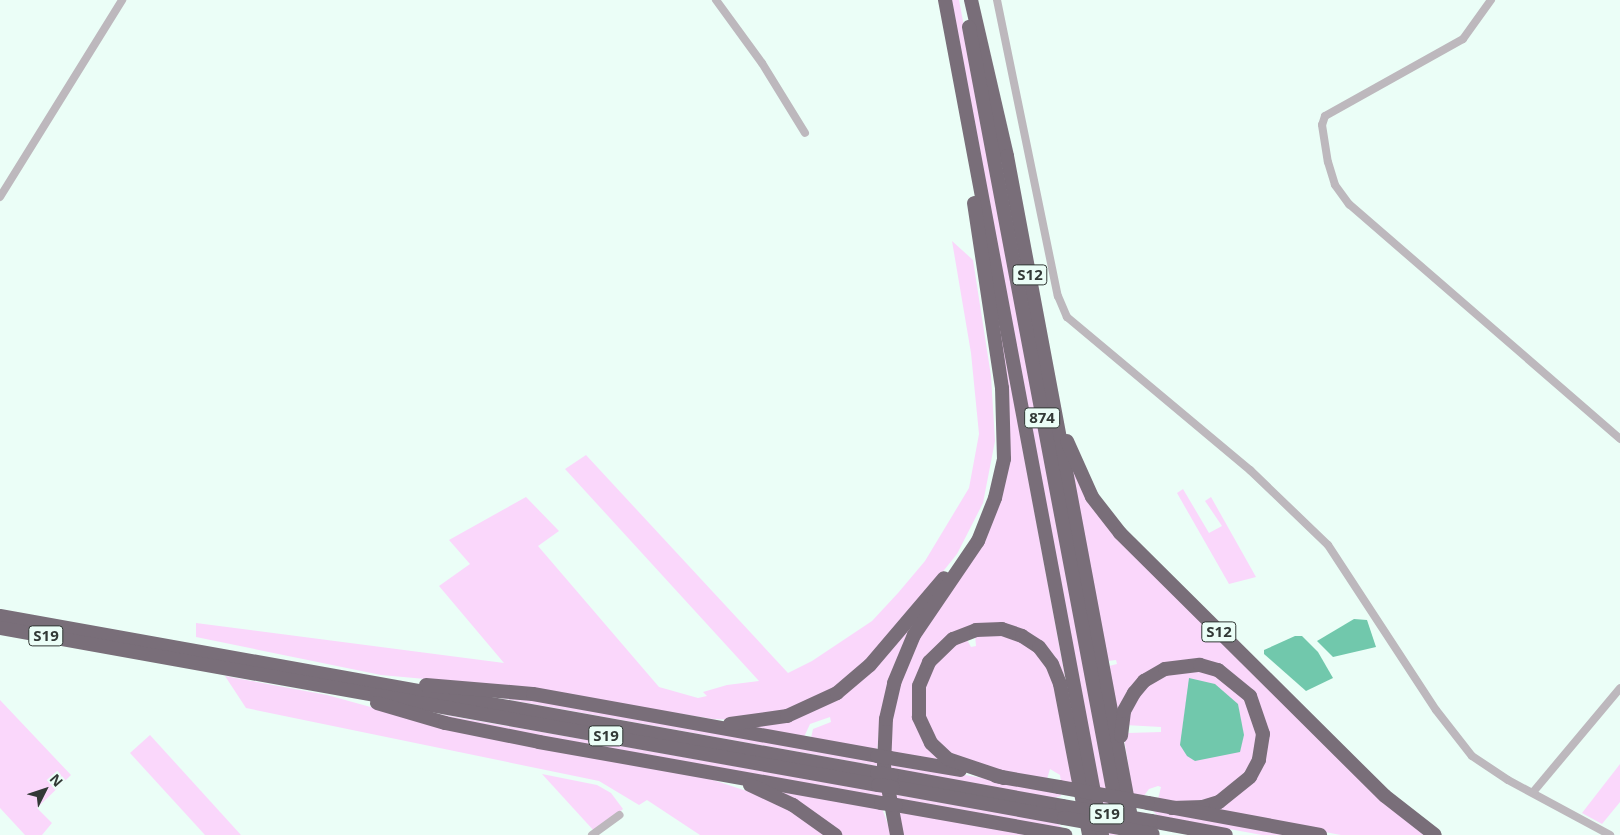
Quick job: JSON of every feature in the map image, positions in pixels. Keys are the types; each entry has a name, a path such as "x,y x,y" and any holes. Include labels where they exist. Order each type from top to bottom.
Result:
{"highway":[{"path":"898,835 884,766 886,719 894,683 914,635 978,541 1002,470 1005,441 1002,388 959,107 960,79 945,0"},
{"name":"874","path":"964,0 1121,835"},
{"name":"S12","path":"971,0 998,108 1052,393 1078,470 1120,533 1385,796 1435,835"},
{"name":"874","path":"960,79 1102,835"},
{"path":"1052,393 1134,835"},
{"path":"682,722 737,724 778,718 816,705 852,682 878,658 964,551 1002,470"},
{"name":"S19","path":"0,616 363,681 877,779"},
{"name":"S19","path":"0,628 334,688 892,781 1155,830 1226,835"},
{"path":"1004,778 948,759 931,743 919,717 919,686 929,662 953,639 976,630 1002,629 1022,636 1039,647 1052,664 1060,684 1089,835"},
{"path":"1121,769 1124,711 1144,681 1165,669 1191,664 1218,670 1236,681 1254,703 1262,726 1257,764 1245,783 1227,798 1204,807 1172,808"},
{"path":"363,681 504,690 1060,787 1320,835"},
{"path":"334,688 445,723 704,772 1065,835"},
{"path":"704,772 748,784 782,799 835,835"}],"street":[{"path":"0,197 122,0"},
{"path":"716,0 762,63 805,133"},
{"path":"997,0 1058,296 1067,317 1105,345 1250,470 1328,545 1457,741 1486,766 1610,835"},
{"path":"1491,0 1464,39 1325,116 1322,125 1328,162 1335,185 1349,204 1620,439"},
{"path":"1534,791 1620,688"},
{"path":"592,835 620,815"}],"shaded area":[{"path":"949,0 959,0 1117,835 1106,835"},
{"path":"952,241 973,260 991,376 995,441 983,503 957,554 912,610 845,683 798,709 739,720 713,719 503,686 381,675 196,637 196,623 504,663 439,586 470,564 449,540 526,497 559,531 538,546 659,687 698,698 707,696 703,692 727,685 759,681 565,469 586,455 788,673 812,661 872,621 898,593 925,561 969,488 979,434 971,353"},
{"path":"985,245 1066,682 1059,670 1012,628 947,639 914,704 949,765 887,753 891,716 907,659 1004,480"},
{"path":"1066,455 1081,485 1426,835 1341,835 1205,810 1235,797 1265,733 1225,669 1159,668 1118,721 1109,666 1117,664 1116,660 1108,661"},
{"path":"1183,489 1209,533 1222,526 1205,501 1211,497 1256,577 1229,584 1177,493"},
{"path":"929,601 905,640 891,673 881,713 877,751 811,738 813,729 831,722 830,717 810,724 804,737 742,727 811,710"},
{"path":"1354,619 1367,620 1376,647 1333,657 1317,641"},
{"path":"975,635 1009,635 1041,656 1054,680 1075,784 1061,782 1060,775 1050,769 1047,779 964,763 938,744 924,717 922,690 936,658 966,638 971,647 976,646"},
{"path":"1295,636 1302,636 1318,652 1333,678 1306,691 1264,654 1264,650"},
{"path":"1209,671 1241,691 1259,726 1252,765 1220,797 1183,803 1158,799 1161,787 1158,786 1149,789 1143,797 1133,795 1124,738 1128,733 1161,732 1161,727 1125,725 1138,694 1165,673"},
{"path":"225,676 327,695 436,725 701,776 774,800 827,835 700,835 647,800 639,805 599,781 246,708"},
{"path":"1189,678 1215,684 1238,704 1244,735 1240,752 1195,761 1187,756 1180,745"},
{"path":"450,689 508,693 1060,792 1061,796 1054,798"},
{"path":"0,700 71,775 37,808 52,823 42,835 25,835 0,808"},
{"path":"394,706 1057,823 1068,833 467,724"},
{"path":"150,735 241,835 205,835 130,753"},
{"path":"1620,764 1620,802 1602,824 1582,813"},
{"path":"542,774 597,785 611,793 623,809 595,832"},
{"path":"765,788 881,806 892,835 839,835"},
{"path":"1149,807 1304,835 1262,835 1158,816"},
{"path":"896,809 1043,835 902,835"}]}
